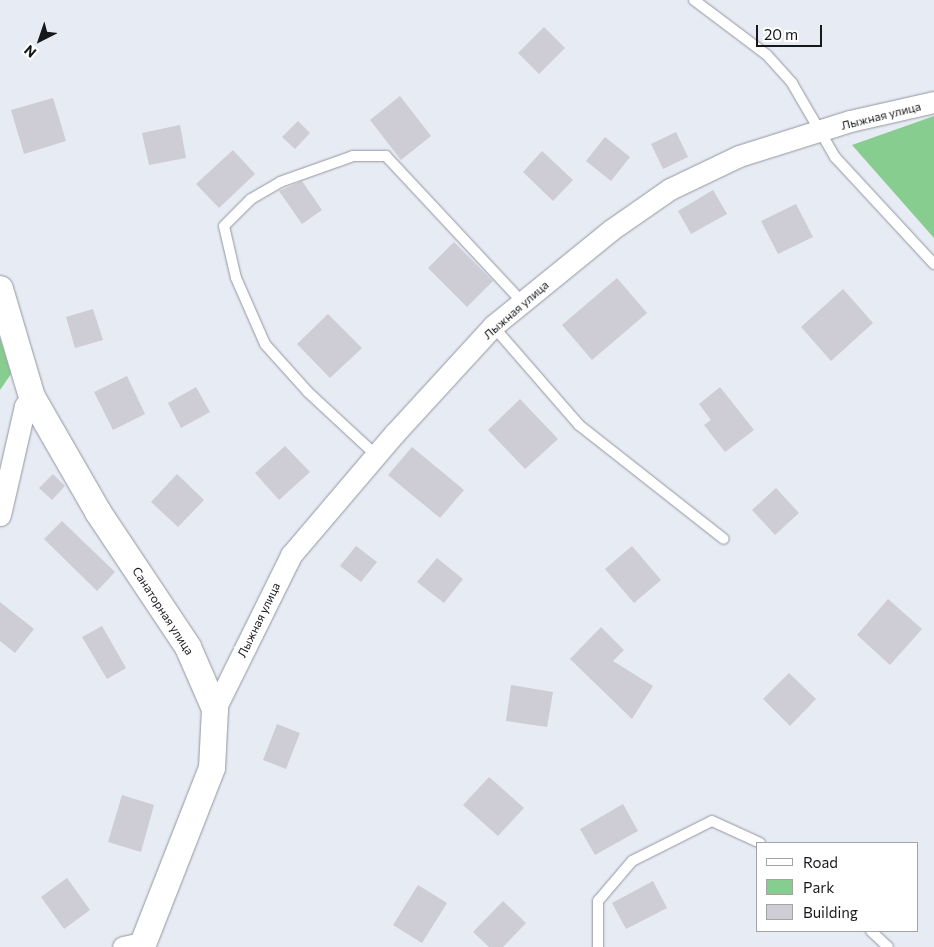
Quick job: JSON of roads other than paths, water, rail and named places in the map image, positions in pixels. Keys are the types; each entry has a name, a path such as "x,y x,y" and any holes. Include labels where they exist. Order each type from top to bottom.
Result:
{"street":[{"name":"Лыжная улица","path":"215,709 291,555 493,326 611,230 670,189 738,156 819,133 850,121 934,102"},
{"name":"Санаторная улица","path":"0,289 32,397 98,512 188,646 215,709 212,768 136,946"},
{"path":"0,515 25,406 32,397"}],"lane":[{"path":"694,0 766,55 792,84 819,133 835,157 934,264"},
{"path":"377,456 308,392 265,344 236,278 224,226 251,199 280,182 353,156 386,156 522,302"},
{"path":"493,326 579,425 724,539"},
{"path":"598,947 598,901 632,861 712,821 758,842"},
{"path":"872,932 888,947"}]}
